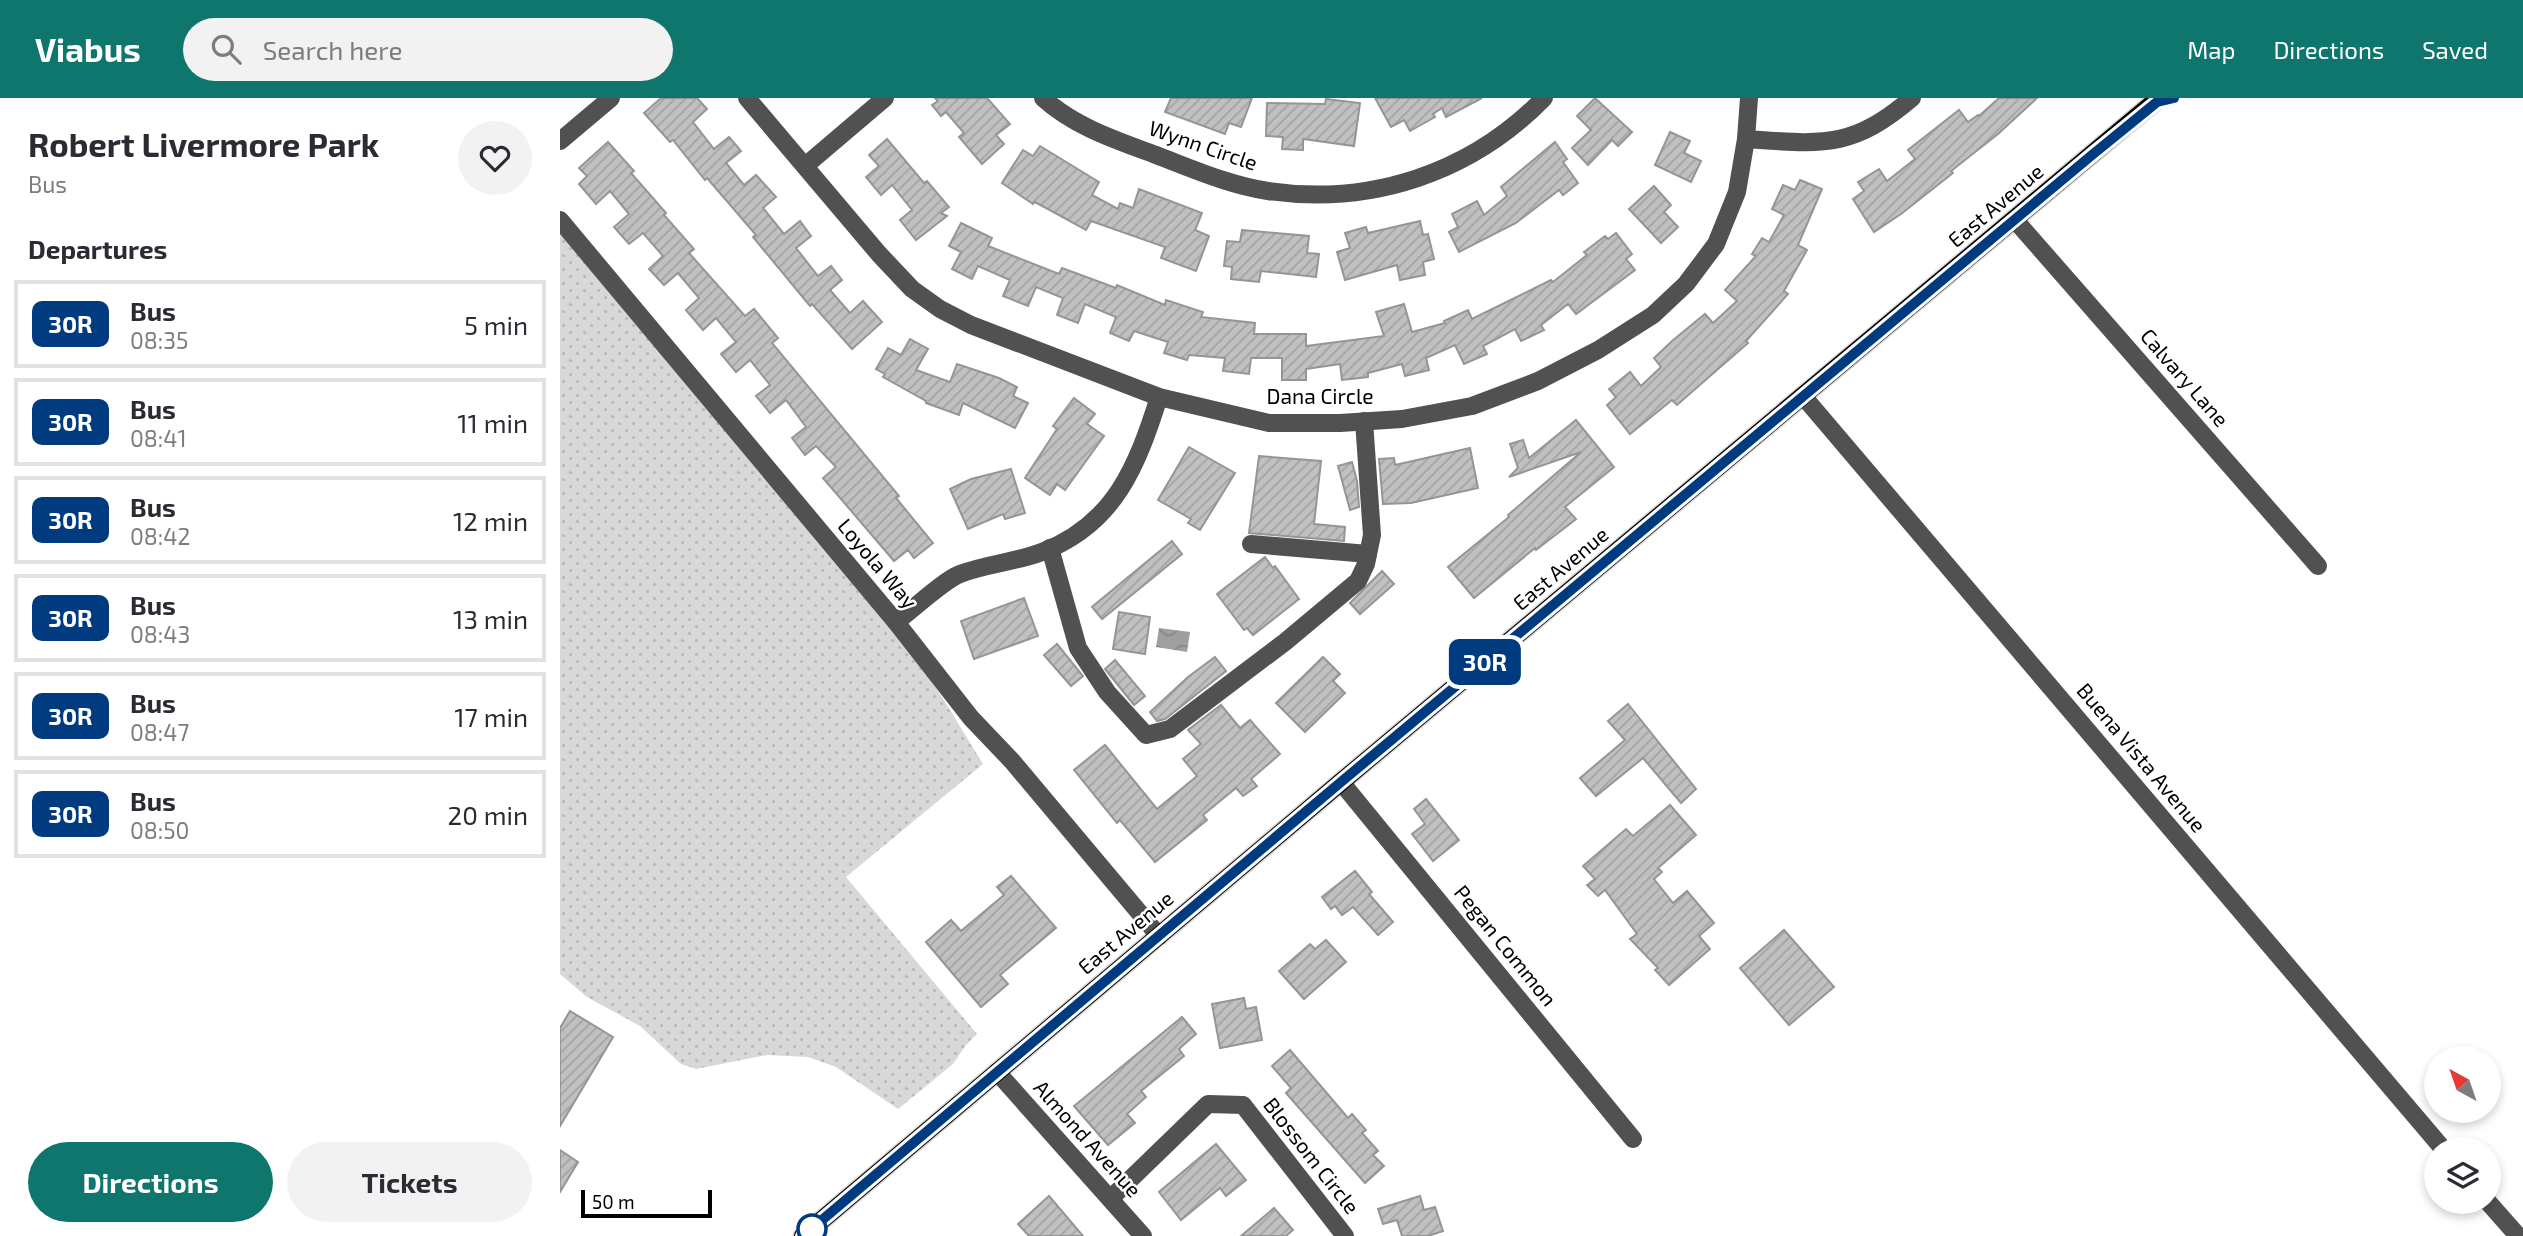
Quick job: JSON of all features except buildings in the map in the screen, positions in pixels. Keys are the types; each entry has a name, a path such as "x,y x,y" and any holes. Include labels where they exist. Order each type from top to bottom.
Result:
{"main road":[{"name":"East Avenue","path":"803,1236 1341,782 2162,99"}],"street":[{"path":"560,141 611,98"},
{"name":"Dana Circle","path":"747,98 912,289 940,309 971,325 1158,397 1269,423 1402,419 1472,406 1562,369 1653,315 1686,284 1716,244 1737,192 1746,139 1749,98"},
{"path":"805,166 884,98"},
{"name":"Wynn Circle","path":"1043,98 1057,111 1088,129 1220,180 1266,190 1313,195 1370,191 1420,178 1474,153 1520,123 1544,98"},
{"path":"1746,139 1816,144 1853,137 1892,115 1912,98"},
{"name":"Loyola Way","path":"560,220 896,622 971,718 1012,761 1160,936"},
{"name":"Calvary Lane","path":"2015,220 2318,566"},
{"name":"Buena Vista Avenue","path":"1803,396 2433,1137"},
{"path":"896,622 957,575 1050,548 1074,536 1103,514 1123,486 1144,441 1158,397"},
{"path":"1050,548 1078,648 1107,692 1146,735 1170,729 1285,642 1358,580 1372,535 1364,421"},
{"path":"1251,544 1368,554"},
{"name":"Pegan Common","path":"1341,782 1633,1139"},
{"name":"Almond Avenue","path":"998,1072 1143,1236"},
{"name":"Blossom Circle","path":"1111,1198 1208,1104 1243,1105 1345,1236"},
{"path":"2499,1214 2518,1236"}],"shaded area":[{"path":"560,220 896,622 983,764 846,877 977,1034 953,1064 898,1109 836,1067 808,1057 767,1055 696,1069 681,1064 640,1026 587,997 560,974"}],"water":[{"path":"1159,628 1190,632 1187,652 1156,647"}],"bus line":[{"name":"30R","path":"803,1236 1341,782 2092,155 2157,102 2174,98"}]}
